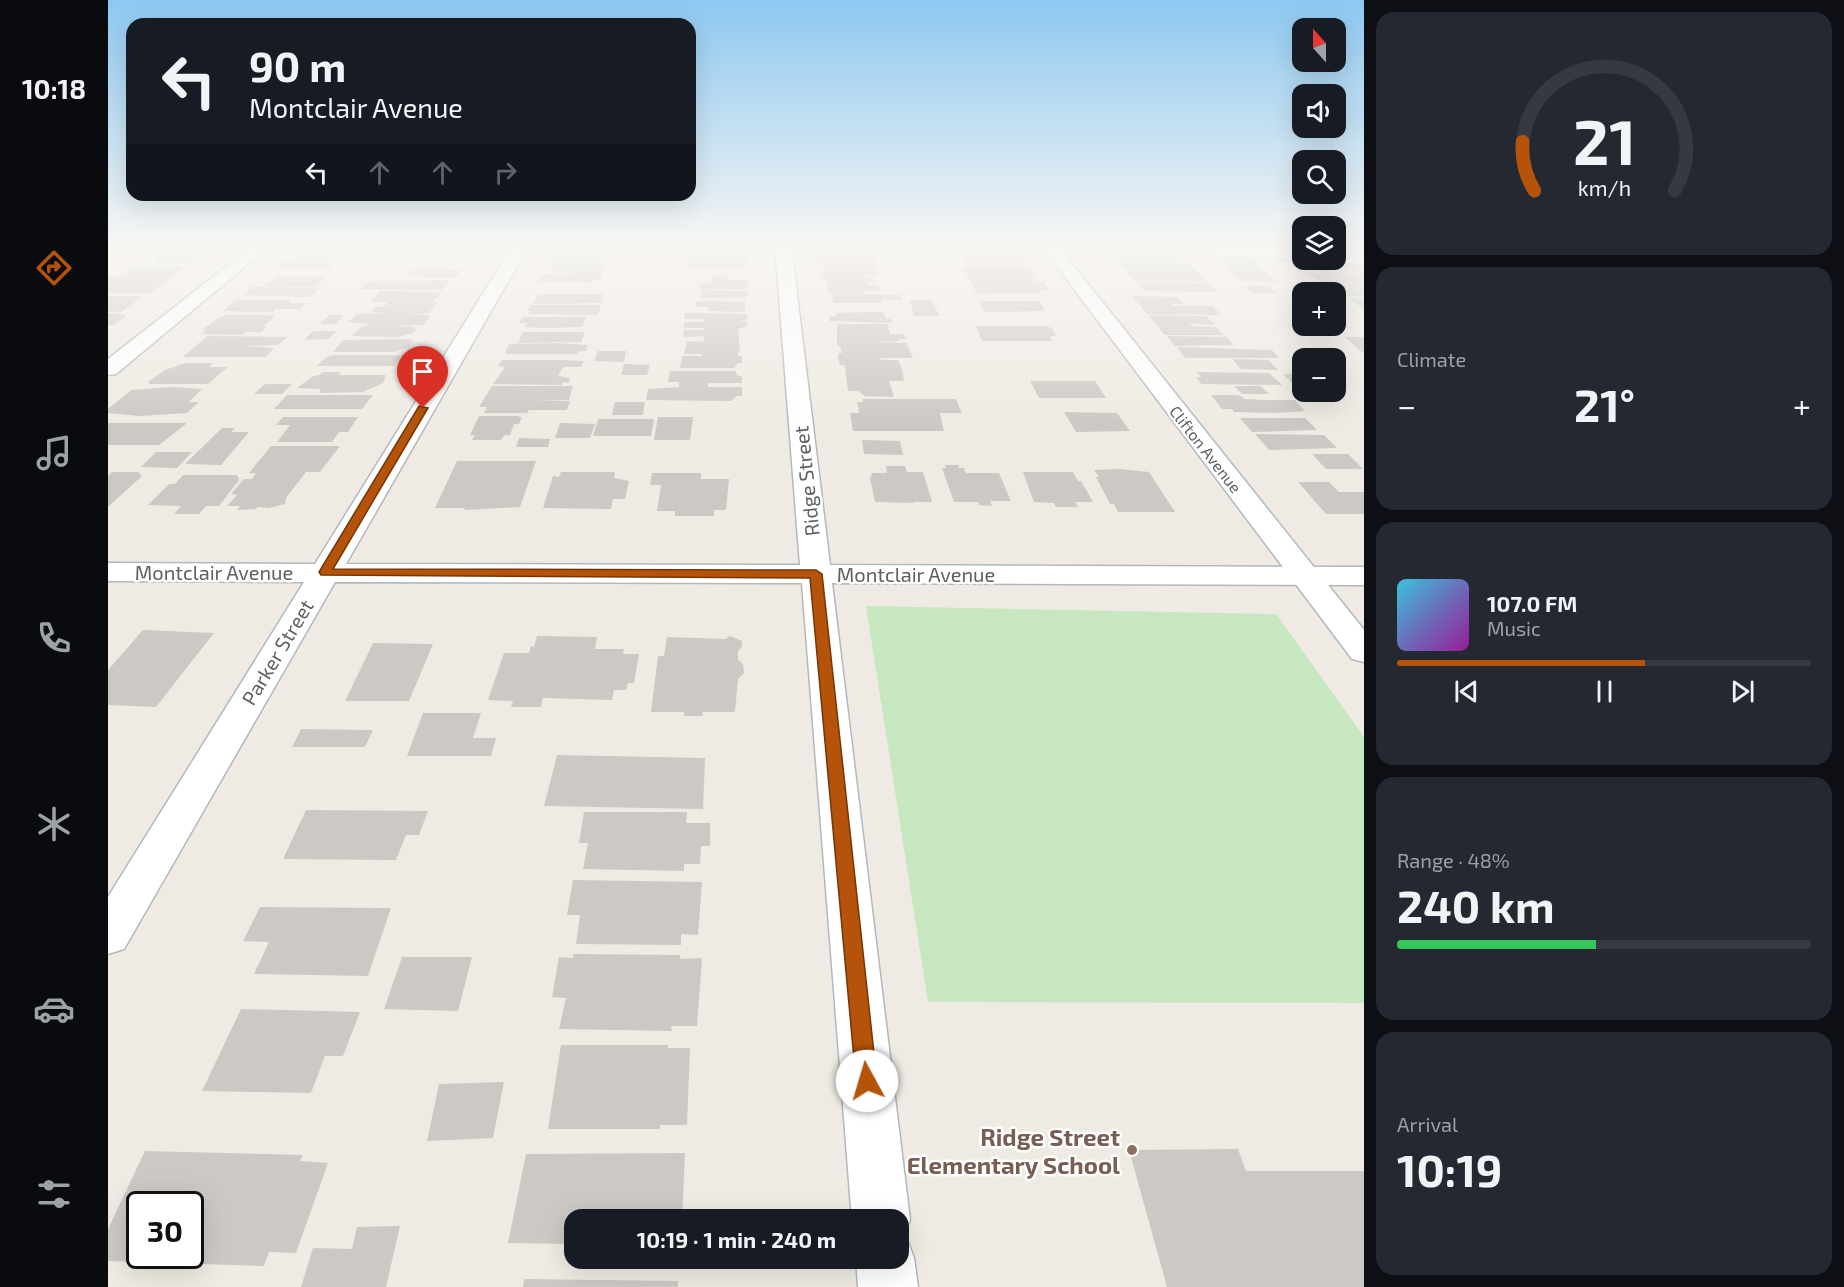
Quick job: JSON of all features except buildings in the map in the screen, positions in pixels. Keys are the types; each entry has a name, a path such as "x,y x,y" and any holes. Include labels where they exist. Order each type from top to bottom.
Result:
{"street":[{"path":"108,369 187,305"},
{"name":"Parker Street","path":"108,936 485,305"},
{"name":"Ridge Street","path":"789,305 880,1209"},
{"name":"Clifton Avenue","path":"1096,305 1364,652"},
{"name":"Montclair Avenue","path":"108,572 1364,576"},
{"path":"886,1269 888,1287"}],"green space":[{"path":"866,606 1276,614 1364,737 1364,1003 928,1002"}],"place":[{"name":"Ridge Street Elementary School","path":"1132,1150"}],"route":[{"path":"423,408 325,572 816,574 867,1081"}]}
